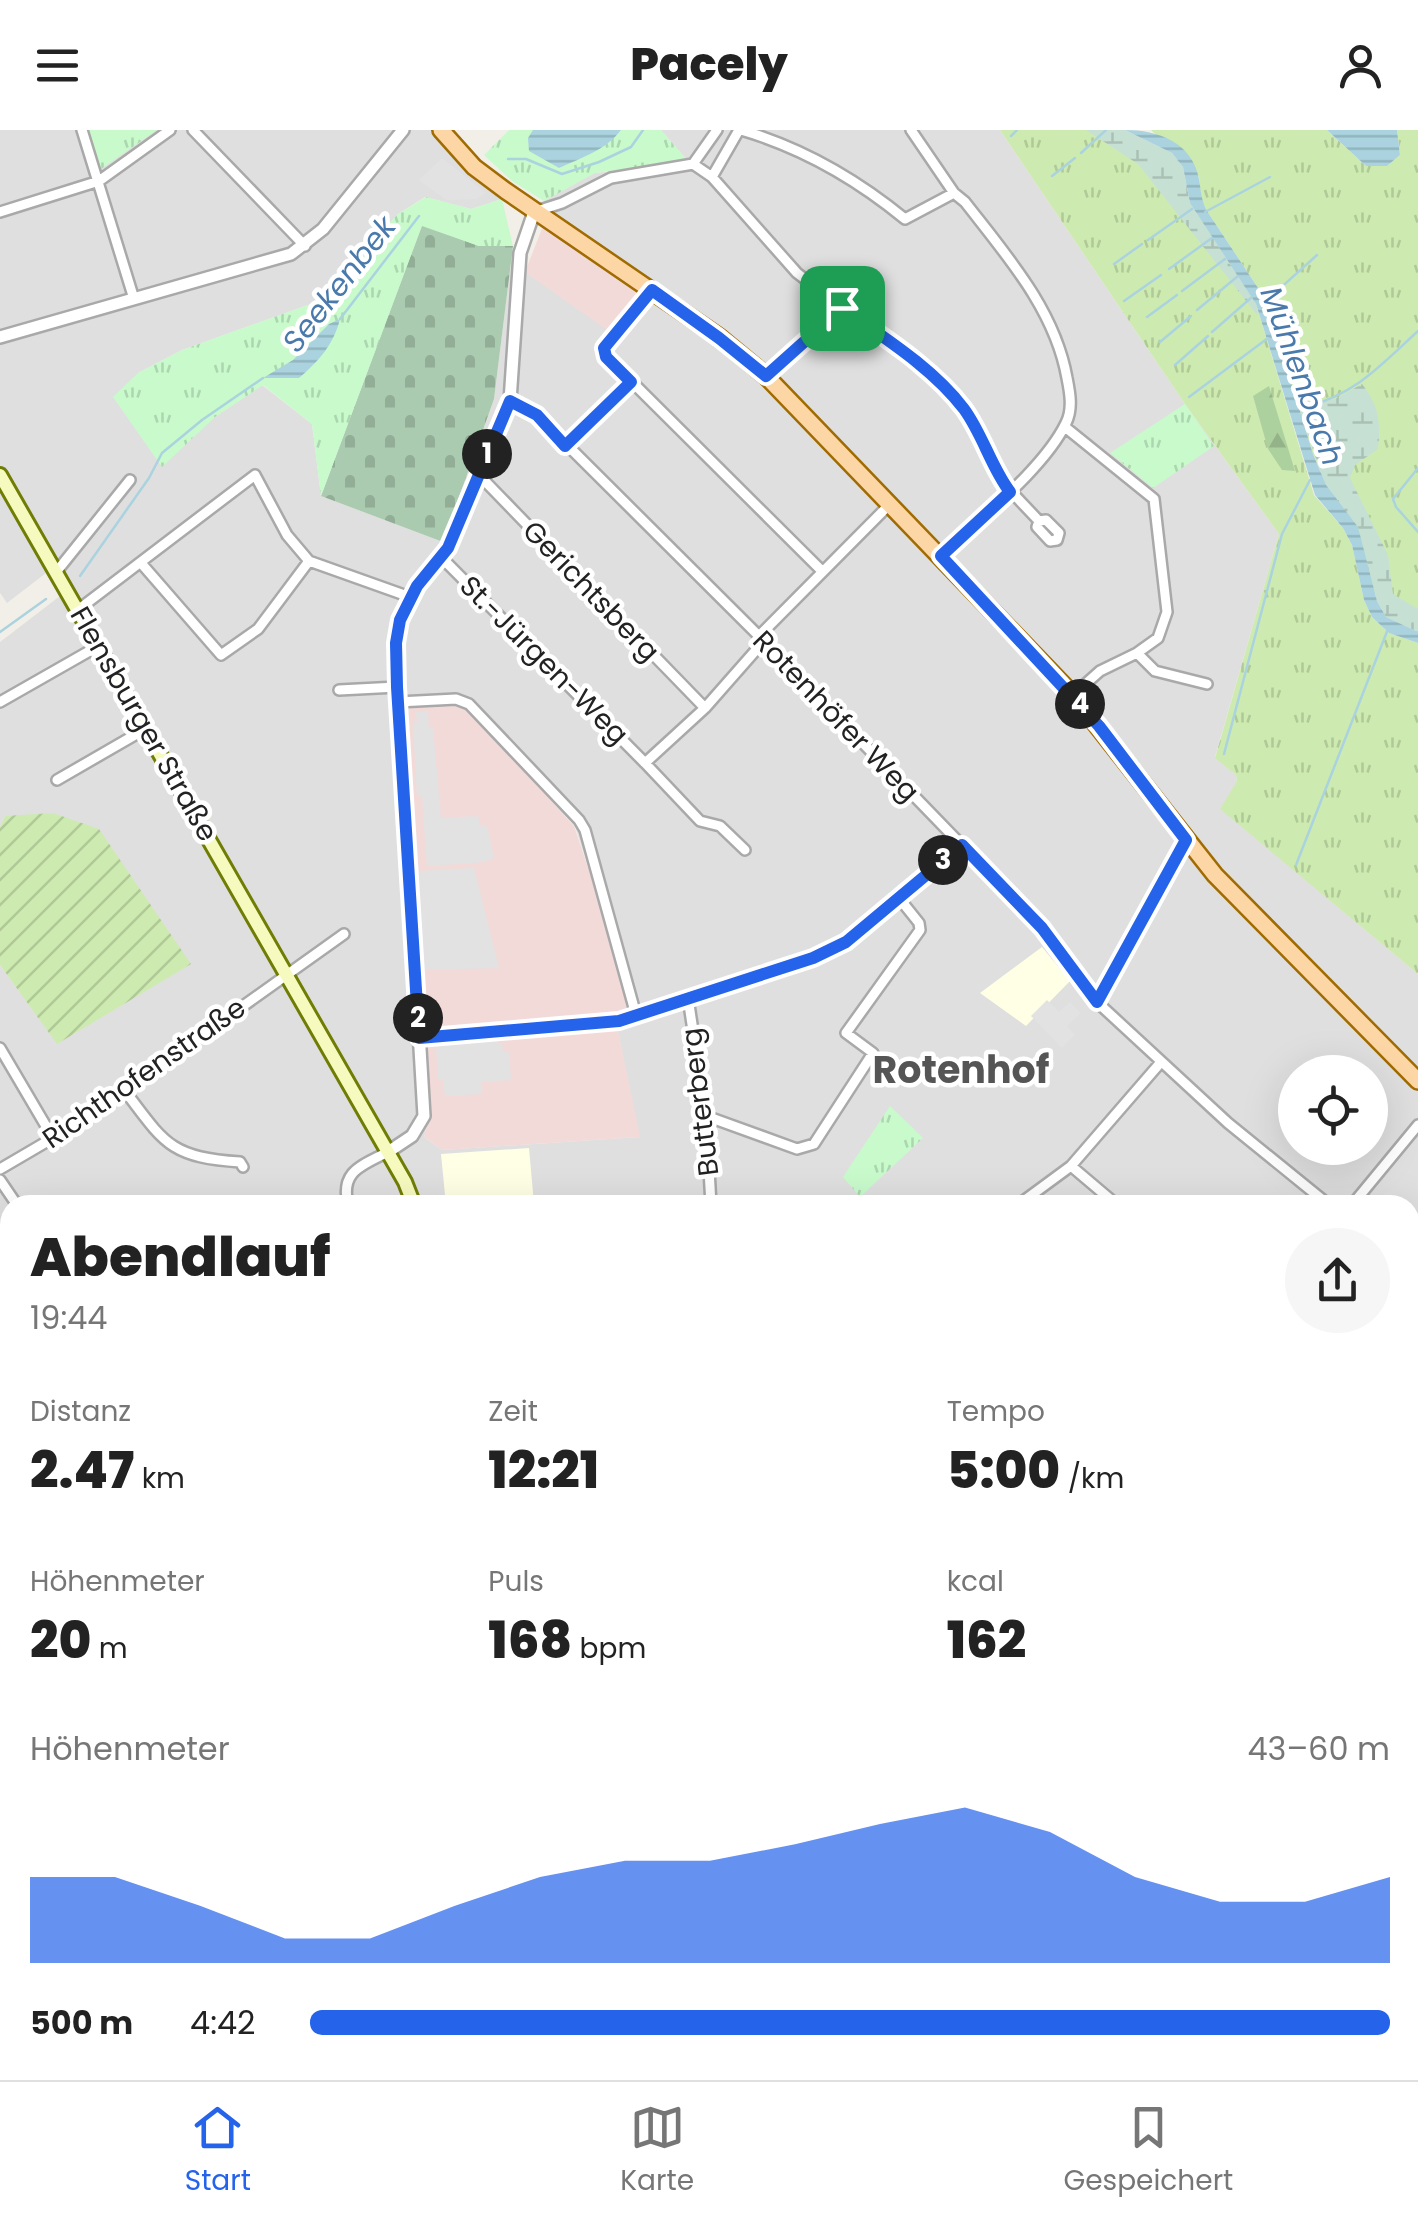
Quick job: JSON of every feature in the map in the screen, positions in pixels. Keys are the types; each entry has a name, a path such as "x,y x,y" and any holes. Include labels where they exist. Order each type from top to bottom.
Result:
{"main road":[{"path":"441,130 474,166 534,212 652,290 766,376 1072,695 1215,875 1418,1081"},
{"name":"Flensburger Straße","path":"0,475 409,1195"}],"street":[{"path":"82,130 134,299"},
{"path":"0,212 99,181 170,130"},
{"path":"193,130 305,246"},
{"path":"0,337 262,265 305,246 404,130"},
{"path":"693,164 718,130"},
{"path":"712,176 740,130 774,140 831,166 906,219 954,194"},
{"path":"911,130 954,194 986,228 1048,317 1062,351 1070,394 1070,414 1065,426 1010,492 941,556"},
{"path":"347,1195 345,1182 350,1174 412,1136 424,1116 396,643 410,597 442,558 510,401 520,253 534,212 562,203 611,178 693,164 712,176 797,273 937,381 962,407 1010,492 1039,521"},
{"path":"652,290 604,348 606,357 822,570"},
{"path":"766,376 842,308"},
{"path":"565,446 631,382"},
{"name":"Rotenhöfer Weg","path":"510,401 537,415 762,639 1042,928 1097,1002 1228,1123 1313,1195"},
{"path":"1065,426 1154,499 1167,612 1158,638 1100,671 1072,695"},
{"path":"253,461 255,475 288,535 309,561 410,597"},
{"name":"Gerichtsberg","path":"478,474 705,708"},
{"path":"79,609 255,475"},
{"path":"57,571 130,480"},
{"name":"St.-Jürgen-Weg","path":"645,763 705,708 822,570 890,504"},
{"name":"St.-Jürgen-Weg","path":"442,558 700,821 720,826 744,850"},
{"path":"141,563 221,655 258,630 309,561"},
{"path":"0,702 100,645"},
{"path":"1138,652 1155,671 1207,684"},
{"path":"339,690 397,687"},
{"path":"398,702 456,699 469,704 579,820 636,1015"},
{"path":"57,780 147,728"},
{"path":"1097,1002 1186,840"},
{"path":"419,1038 608,1024 813,958 846,942 962,845"},
{"path":"706,1116 797,1149 814,1144 873,1053 846,1033 920,930 920,923 899,898"},
{"path":"286,974 344,934"},
{"name":"Richthofenstraße","path":"0,1168 125,1092 286,974"},
{"name":"Butterberg","path":"688,998 706,1116 710,1195"},
{"path":"0,1048 53,1138"},
{"path":"1031,1195 1070,1166 1161,1062"},
{"path":"125,1092 169,1146 196,1156 240,1162 243,1168"},
{"path":"1360,1195 1418,1125"},
{"path":"1070,1166 1105,1195"}],"shaded area":[{"path":"0,130 433,130 502,199 471,209 425,197 398,214 319,301 182,350 138,373 215,417 262,385 312,424 321,496 443,542 494,399 513,246 525,272 644,292 543,226 545,190 595,173 686,159 661,130 1000,130 1185,404 1279,534 1215,757 1236,775 1237,782 1221,809 1418,974 1418,1195 0,1195 0,965 57,1043 5,816 0,827 0,642 60,596 46,573 7,603 0,593","holes":["403,708 467,709 575,826 627,1002 615,1016 639,1137 442,1150 424,1137 430,1115"]},
{"path":"442,158 486,193 476,199 446,200 419,180"},
{"path":"543,226 645,293 610,332 525,272"},
{"path":"403,707 467,709 574,826 627,1003 625,1010 615,1016 640,1137 442,1150 424,1137 430,1115"},
{"path":"428,711 441,818 478,816 480,825 487,825 494,859 427,866 422,796 417,796 413,722 417,721 416,712"},
{"path":"474,868 499,968 424,970 419,871"},
{"path":"1042,947 1070,981 1026,1026 980,993"},
{"path":"1047,1000 1059,1012 1070,1002 1081,1013 1067,1026 1075,1035 1062,1048 1031,1016"},
{"path":"497,1037 503,1052 509,1052 511,1080 482,1082 482,1094 445,1096 443,1080 438,1079 436,1047 441,1042"},
{"path":"529,1148 533,1195 445,1195 441,1154"}],"green space":[{"path":"89,130 157,130 101,169"},
{"path":"509,130 661,130 687,160 595,173 544,201 512,181 484,155"},
{"path":"1000,130 1125,130 1190,203 1256,304 1314,495 1343,528 1352,545 1364,600 1372,617 1389,633 1418,643 1418,974 1220,809 1237,781 1236,775 1215,758 1279,534 1185,404"},
{"path":"1086,130 1125,130 1172,153 1183,167 1190,203 1256,304 1258,316 1138,164"},
{"path":"1151,130 1327,130 1366,166 1387,166 1400,155 1397,130 1418,130 1418,632 1386,617 1313,454 1266,300 1207,211 1201,199 1199,177"},
{"path":"426,197 471,209 502,199 513,246 479,246 422,226 321,496 312,424 263,385 215,417 162,467 113,397 138,373 182,350 319,301 398,214"},
{"path":"422,225 479,246 513,246 494,399 443,542 321,496"},
{"path":"1362,384 1378,415 1378,449 1355,465 1350,478 1388,555 1393,594 1418,609 1418,632 1386,617 1377,601 1358,527 1325,485 1299,408 1335,399"},
{"path":"1269,386 1295,471 1282,470 1268,449 1253,396"},
{"path":"1185,404 1214,446 1153,488 1110,453"},
{"path":"53,813 99,829 191,964 57,1044 0,965 0,827 5,816"},
{"path":"890,1106 923,1138 862,1195 843,1177"}],"water":[{"path":"533,130 621,130 601,148 559,168 529,151 528,138"},
{"path":"1125,130 1150,132 1172,141 1195,166 1207,211 1266,300 1313,454 1326,485 1358,527 1377,601 1386,617 1418,632 1418,643 1389,633 1372,617 1364,600 1352,545 1315,495 1256,304 1190,203 1183,167 1172,153"},
{"path":"1327,130 1397,130 1400,155 1387,166 1366,166"},
{"path":"340,319 324,352 299,378 263,378 293,360 329,324"}],"waterway":[{"name":"Seekenbek","path":"508,159 526,159 562,174 631,147 643,130"},
{"path":"1011,136 1017,130"},
{"path":"1081,153 1106,130"},
{"path":"1052,176 1075,158"},
{"path":"1205,212 1270,177"},
{"path":"1148,240 1192,209"},
{"name":"Seekenbek","path":"340,319 419,216"},
{"path":"1169,269 1212,238"},
{"path":"1114,264 1142,244"},
{"name":"Mühlenbach","path":"1266,301 1317,255"},
{"path":"1182,291 1225,259"},
{"path":"1124,301 1161,275"},
{"path":"1197,310 1238,276"},
{"path":"1147,317 1177,295"},
{"name":"Mühlenbach","path":"1212,332 1252,297"},
{"path":"1160,342 1191,316"},
{"name":"Mühlenbach","path":"1306,407 1354,386 1418,331"},
{"path":"1175,365 1208,336"},
{"name":"Mühlenbach","path":"1189,397 1268,338"},
{"name":"Seekenbek","path":"80,576 149,478 162,453 263,378"},
{"path":"1418,468 1393,499 1418,532"},
{"name":"Mühlenbach","path":"1224,754 1282,534 1310,480"},
{"name":"Seekenbek","path":"0,632 46,599"},
{"path":"1296,865 1388,629"}],"district":[{"name":"Rotenhof","path":"961,1069"}],"route":[{"path":"652,290 766,376 842,308 937,381 962,407 1010,492 941,556 1099,726 1186,840 1097,1002 1042,928 962,845 846,942 813,958 608,1024 419,1038 396,643 410,597 448,548 510,401 537,415 565,446 631,382 606,357 604,348 652,290"}]}
